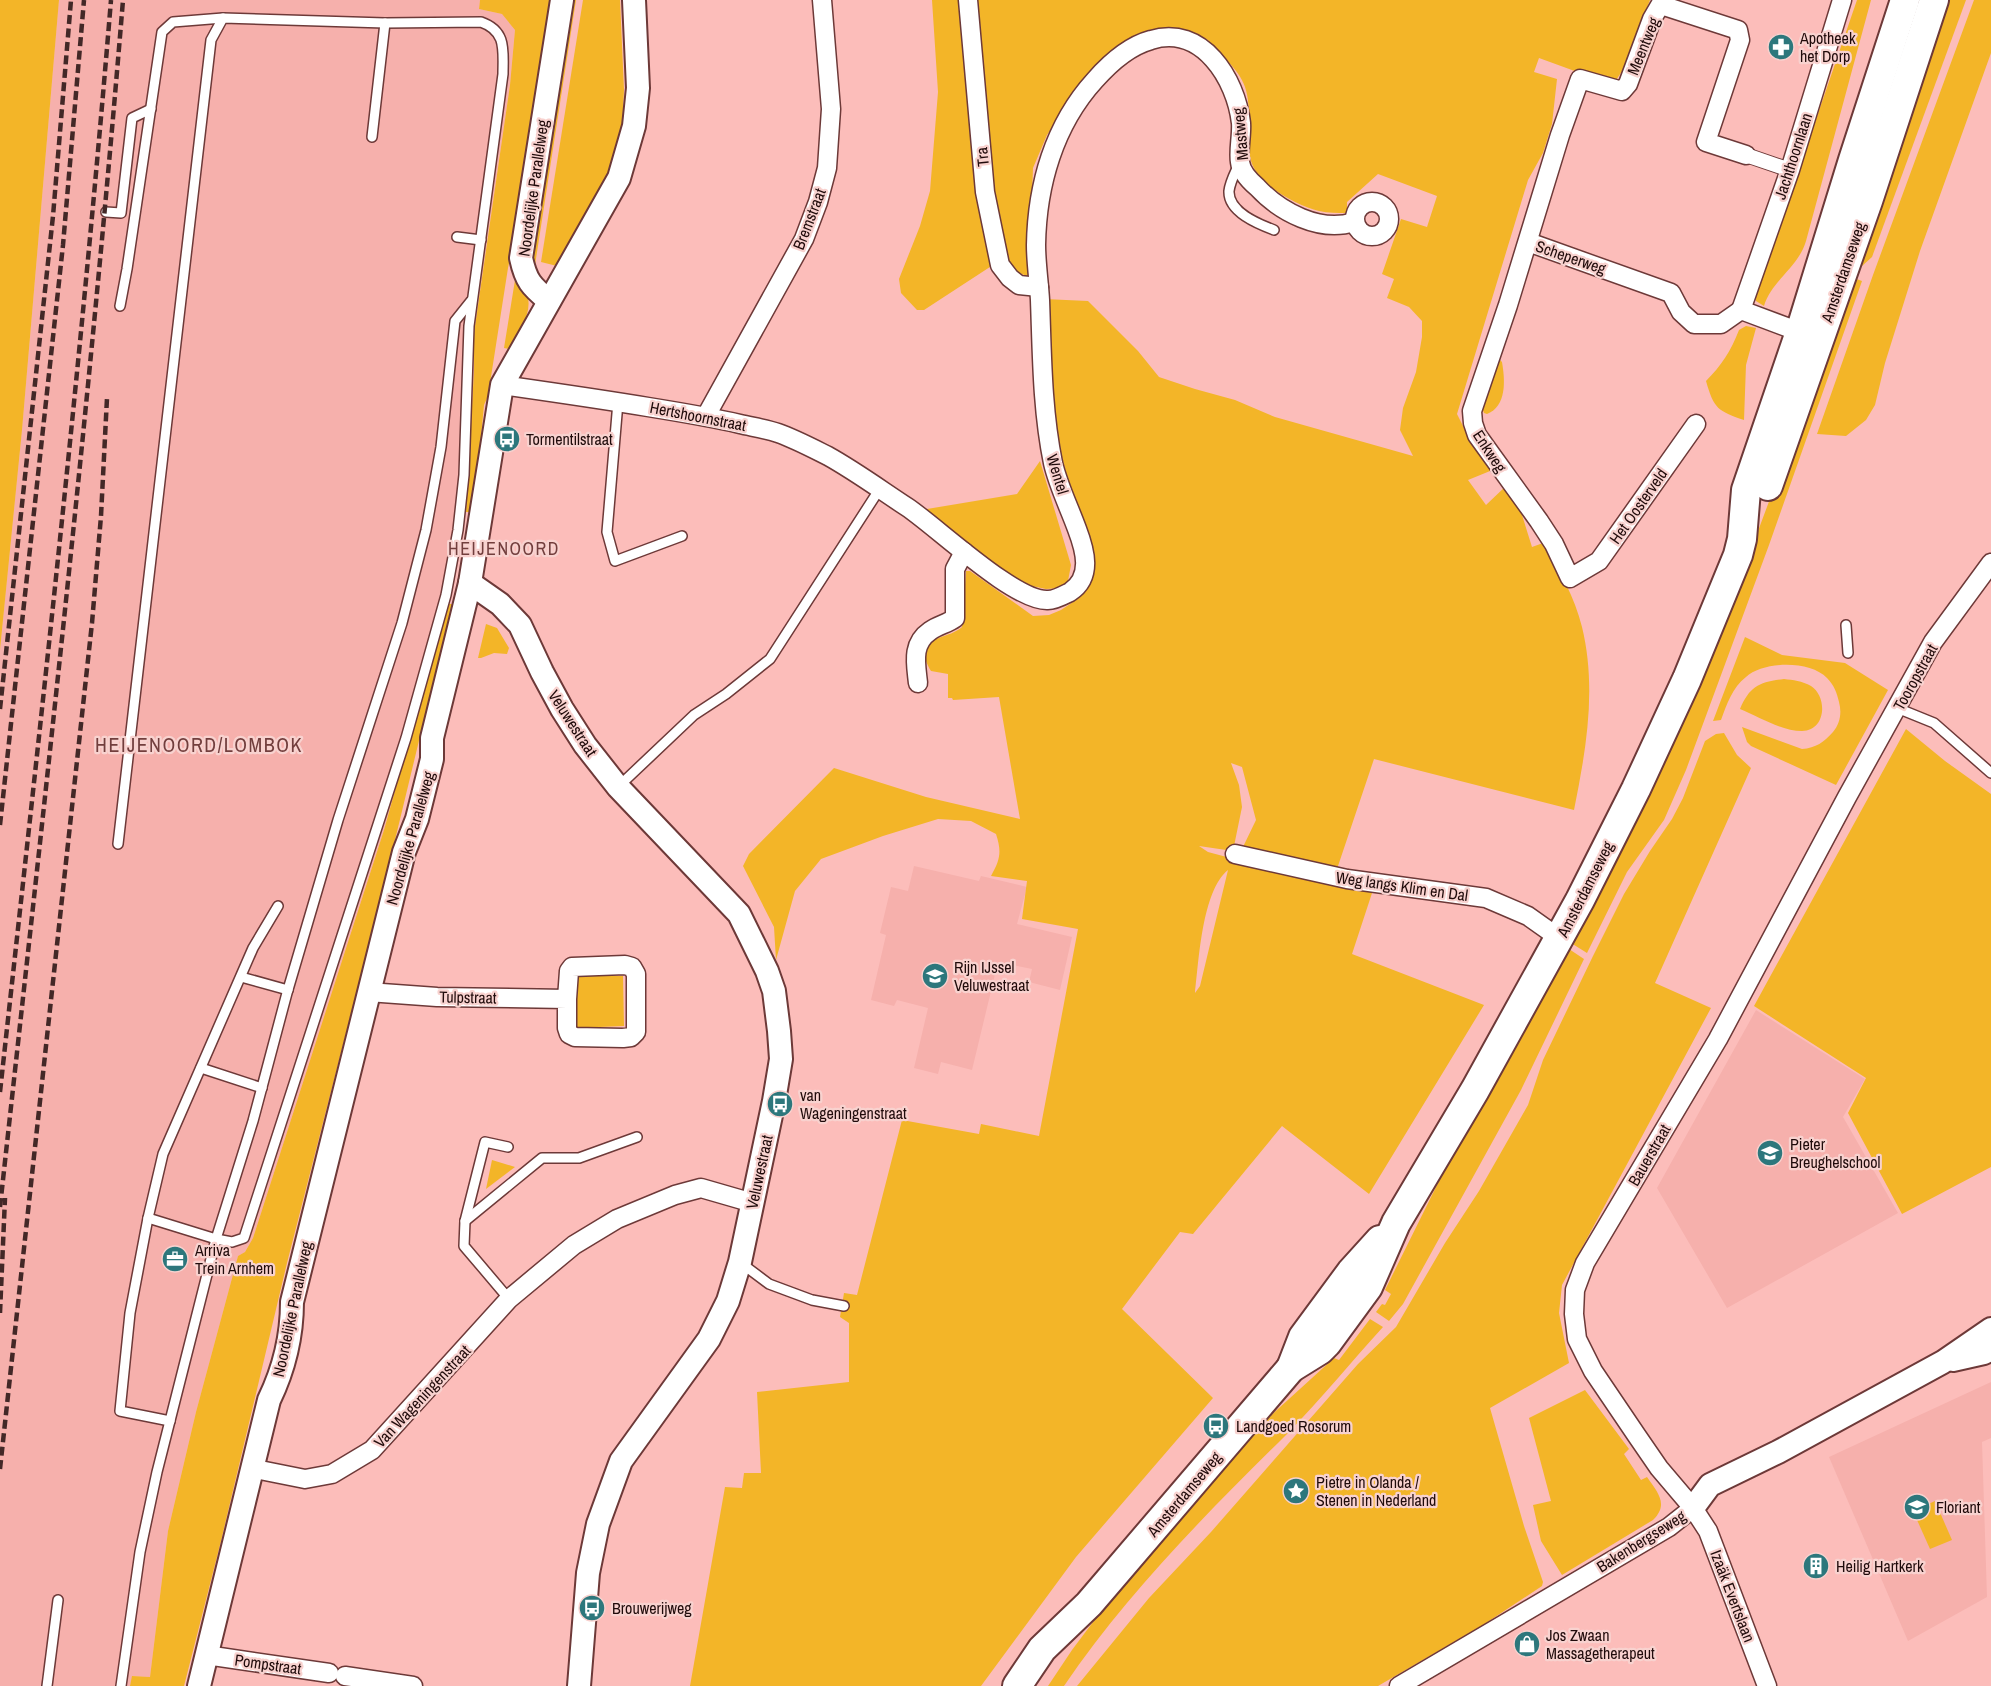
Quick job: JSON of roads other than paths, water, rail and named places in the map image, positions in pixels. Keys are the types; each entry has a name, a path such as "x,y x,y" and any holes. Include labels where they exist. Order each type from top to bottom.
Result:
{"main road":[{"name":"Amsterdamseweg","path":"1810,335 1905,0"},
{"name":"Amsterdamseweg","path":"1017,1686 1042,1649 1075,1618 1123,1565 1291,1368 1327,1343 1368,1287 1396,1222 1475,1090 1559,938 1636,789 1687,679 1738,555 1742,539 1746,490 1868,201 1934,0"},
{"name":"Amsterdamseweg","path":"1038,1686 1063,1646 1075,1618"}],"street":[{"name":"Noordelijke Parallelweg","path":"199,1686 269,1400 284,1359 292,1324 292,1302 368,992 404,852 417,819 432,759 432,738 470,583 468,533 502,385 549,301 525,277 521,258 562,0"},
{"path":"549,301 621,174 634,126 638,88 634,0"},
{"name":"Bremstraat","path":"706,416 804,239 818,202 826,168 831,109 822,0"},
{"name":"Tra","path":"968,0 985,192 1000,265 1019,285 1039,287"},
{"name":"Jachthoornlaan","path":"1741,310 1790,170 1842,0"},
{"path":"1662,2 1738,30 1740,40 1706,142 1790,170"},
{"name":"Meentweg","path":"1580,79 1622,91 1628,84 1652,19 1662,2"},
{"name":"Mastweg","path":"1064,124 1083,94 1109,64 1138,45 1153,39 1169,36 1187,39 1204,49 1218,63 1232,88 1241,121 1240,162 1248,179 1270,202 1305,220 1343,226 1354,222"},
{"name":"Scheperweg","path":"1580,79 1560,135 1528,242 1671,293 1681,312 1694,324 1721,324 1741,310"},
{"name":"Wentel","path":"879,490 908,508 1023,595 1048,600 1066,595 1078,585 1085,571 1085,551 1054,468 1049,441 1040,354 1036,245 1040,204 1050,155 1064,124"},
{"name":"Enkweg","path":"1528,242 1478,390 1472,411 1473,423 1477,435 1554,544 1570,578"},
{"path":"1741,310 1810,335"},
{"name":"Hertshoornstraat","path":"502,385 706,416 776,432 829,457 879,490"},
{"name":"Het Oosterveld","path":"1570,578 1599,561 1696,424"},
{"path":"918,683 915,654 921,639 931,630 946,625 955,618 955,569 964,552"},
{"name":"Tooropstraat","path":"1847,796 1934,642 1991,563"},
{"name":"Veluwestraat","path":"470,583 500,604 520,625 562,709 618,787 739,914 767,971 774,991 781,1059 753,1203 740,1262 728,1301 709,1339 621,1461 598,1524 588,1573 579,1686"},
{"name":"Bauerstraat","path":"1693,1508 1659,1468 1593,1371 1578,1339 1574,1314 1575,1290 1586,1263 1718,1040 1847,796"},
{"name":"Weg langs Klim en Dal","path":"1235,854 1347,879 1486,898 1528,916 1559,938"},
{"path":"625,965 632,967 636,974 636,1032 631,1037 623,1038 575,1037 569,1034 567,1028 567,999 569,971 572,967 625,965"},
{"name":"Tulpstraat","path":"368,992 437,997 567,999"},
{"name":"Van Wageningenstraat","path":"251,1472 260,1470 305,1479 332,1474 372,1450 509,1299 574,1245 617,1219 701,1188 753,1203"},
{"name":"Bakenbergseweg","path":"1399,1686 1669,1527 1693,1508 1710,1485 1778,1452 1943,1362 1991,1329"},
{"name":"Bakenbergseweg","path":"1943,1362 1984,1353 1991,1349"},
{"name":"Izaäk Evertslaan","path":"1693,1508 1708,1531 1767,1686"},
{"name":"Pompstraat","path":"206,1655 413,1686"}],"lane":[{"path":"118,844 211,40 223,18"},
{"path":"120,306 162,32 173,22 223,18 385,23 481,22 500,35 503,74 469,326 464,475 468,533 446,595 406,738 244,1238 232,1242 216,1239 148,1218"},
{"path":"372,137 385,23"},
{"path":"106,212 121,213 132,118 152,109"},
{"path":"1240,162 1229,192 1231,200 1235,208 1257,224 1274,230"},
{"path":"457,237 481,240"},
{"path":"121,1686 140,1552 216,1239 262,1088 338,820 402,623 426,530 441,447 455,321 473,299"},
{"path":"618,402 607,532 615,561 682,536"},
{"path":"618,787 694,715 726,694 770,659 879,490"},
{"path":"1846,625 1848,653"},
{"path":"1897,708 1934,723 1991,773"},
{"path":"170,1421 120,1410 130,1312 148,1218 163,1154 253,948 278,906"},
{"path":"241,977 288,990"},
{"path":"201,1068 262,1088"},
{"path":"465,1221 542,1158 579,1158 637,1137"},
{"path":"508,1147 485,1142 465,1221 464,1246 509,1299"},
{"path":"740,1262 770,1284 812,1300 844,1306"},
{"path":"47,1686 58,1600"}],"railway":[{"path":"0,709 53,216 71,0"},
{"path":"0,825 63,245 84,0"},
{"path":"0,1092 73,410 111,0"},
{"path":"0,1207 81,453 123,0"},
{"path":"0,1469 92,623 101,516 107,398"},
{"path":"0,1313 5,1198"}],"place":[{"name":"Apotheek het Dorp","path":"1781,47"},
{"name":"Tormentilstraat","path":"507,439"},
{"name":"Rijn IJssel Veluwestraat","path":"935,976"},
{"name":"van Wageningenstraat","path":"780,1104"},
{"name":"Pieter Breughelschool","path":"1770,1153"},
{"name":"Arriva Trein Arnhem","path":"175,1259"},
{"name":"Landgoed Rosorum","path":"1216,1426"},
{"name":"Pietre in Olanda / Stenen in Nederland","path":"1296,1491"},
{"name":"Floriant","path":"1917,1507"},
{"name":"Heilig Hartkerk","path":"1816,1566"},
{"name":"Brouwerijweg","path":"592,1608"},
{"name":"Jos Zwaan Massagetherapeut","path":"1527,1644"}],"district":[{"name":"HEIJENOORD","path":"504,549"},
{"name":"HEIJENOORD/LOMBOK","path":"199,745"}]}
